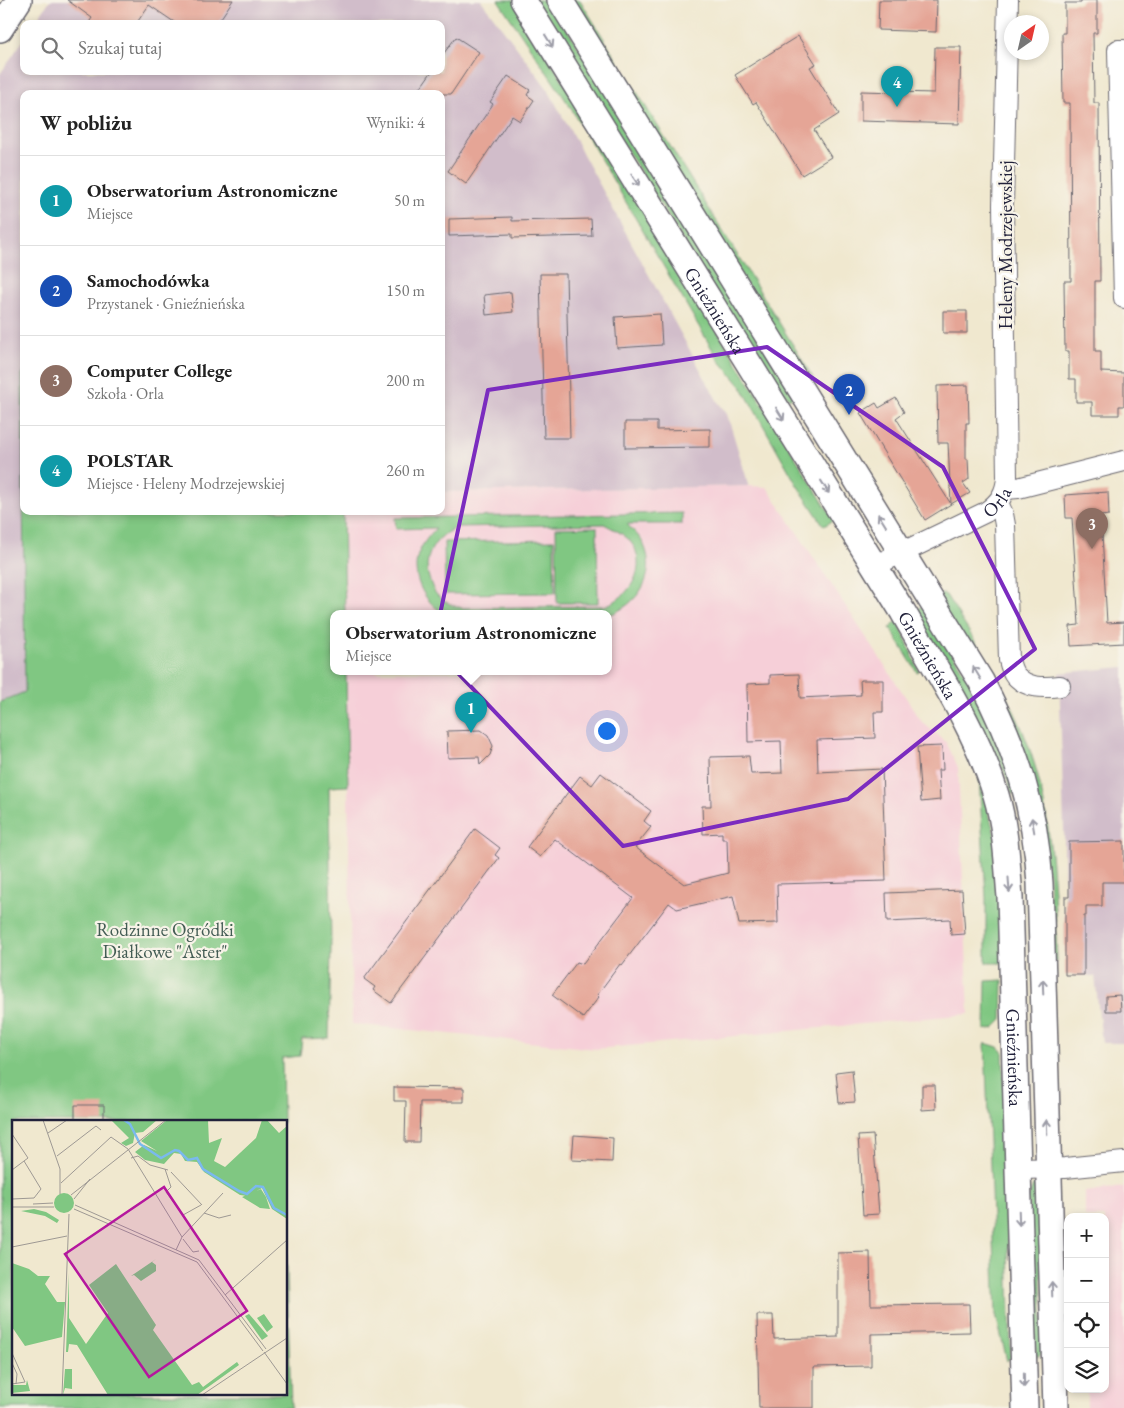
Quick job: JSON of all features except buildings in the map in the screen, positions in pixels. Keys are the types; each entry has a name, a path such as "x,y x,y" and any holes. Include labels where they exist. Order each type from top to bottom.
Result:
{"street":[{"path":"0,28 19,0"},
{"name":"Gnieźnieńska","path":"523,0 874,566 954,698 982,752 997,796 1006,847 1010,897 1025,1408"},
{"name":"Gnieźnieńska","path":"560,0 902,552 988,695 1011,744 1027,793 1036,839 1040,883 1056,1408"},
{"name":"Heleny Modrzejewskiej","path":"1008,0 1003,205 1007,477 1002,496 1005,525 1008,660 1015,675 1031,687 1060,686"},
{"path":"1124,50 1118,50 1124,298"},
{"name":"Orla","path":"874,566 986,512 1002,496 1018,488 1124,461"},
{"path":"1018,1169 1048,1169 1124,1162"}],"highlighted area":[{"path":"767,347 943,467 1035,649 848,799 623,846 433,647 488,390"}],"shaded area":[{"path":"50,0 481,0 547,88 718,402 727,414 749,486 445,492 445,90 20,90 20,515 23,515 25,692 0,702 0,74 20,45 20,75 445,75 445,20 37,20"},
{"path":"767,487 922,722 946,742 958,767 969,1014 596,1049 352,1024 346,675 612,675 612,610 345,610 343,515 445,515 445,492"},
{"path":"1124,667 1124,1043 1102,1043 1095,976 1065,975 1064,828 1059,673"},
{"path":"1124,1187 1124,1408 1087,1408 1087,1393 1109,1393 1109,1213 1085,1213 1085,1192"}],"green space":[{"path":"498,0 513,0 834,520 824,526 797,485 741,386 718,359 569,105"},
{"path":"534,0 549,0 794,396 789,399 753,353"},
{"path":"571,0 580,0 814,379 785,347"},
{"path":"682,513 682,524 627,524 644,545 648,556 648,568 642,588 636,597 612,614 612,610 438,610 426,598 422,590 416,566 420,550 436,528 396,529 395,518","holes":["604,524 621,533 630,541 636,551 637,570 629,589 622,596 604,606 462,608 449,604 438,596 433,590 427,570 433,547 444,535 458,527"]},
{"name":"Rodzinne Ogródki Diałkowe \"Aster\"","path":"23,515 343,515 345,610 330,610 330,675 346,675 348,786 329,787 331,950 329,1038 302,1039 300,1056 282,1058 283,1120 12,1120 12,1396 288,1396 288,1304 291,1408 0,1408 0,702 25,692"},
{"path":"597,527 598,603 557,603 556,528"},
{"path":"554,540 555,593 445,594 444,542"},
{"path":"939,595 946,595 993,671 1014,711 1031,753 1044,803 1051,855 1057,960 1052,964 1049,874"},
{"path":"924,605 980,700 1017,793 1012,794 1002,766 988,739 913,612"},
{"path":"898,621 919,671 917,672 890,628"},
{"path":"979,778 995,835 1003,963 986,963 986,898"},
{"path":"1003,980 1002,1020 994,1028 985,1030 986,981"},
{"path":"985,1043 998,1047 1003,1051 1011,1357 1007,1361 996,1315"},
{"path":"1037,1184 1039,1186 1043,1351 1036,1357 1028,1198 1033,1186"}],"place":[{"name":"POLSTAR","path":"897,107"},
{"name":"Samochodówka","path":"849,415"},
{"name":"Computer College","path":"1092,549"},
{"name":"Obserwatorium Astronomiczne","path":"471,733"}]}
